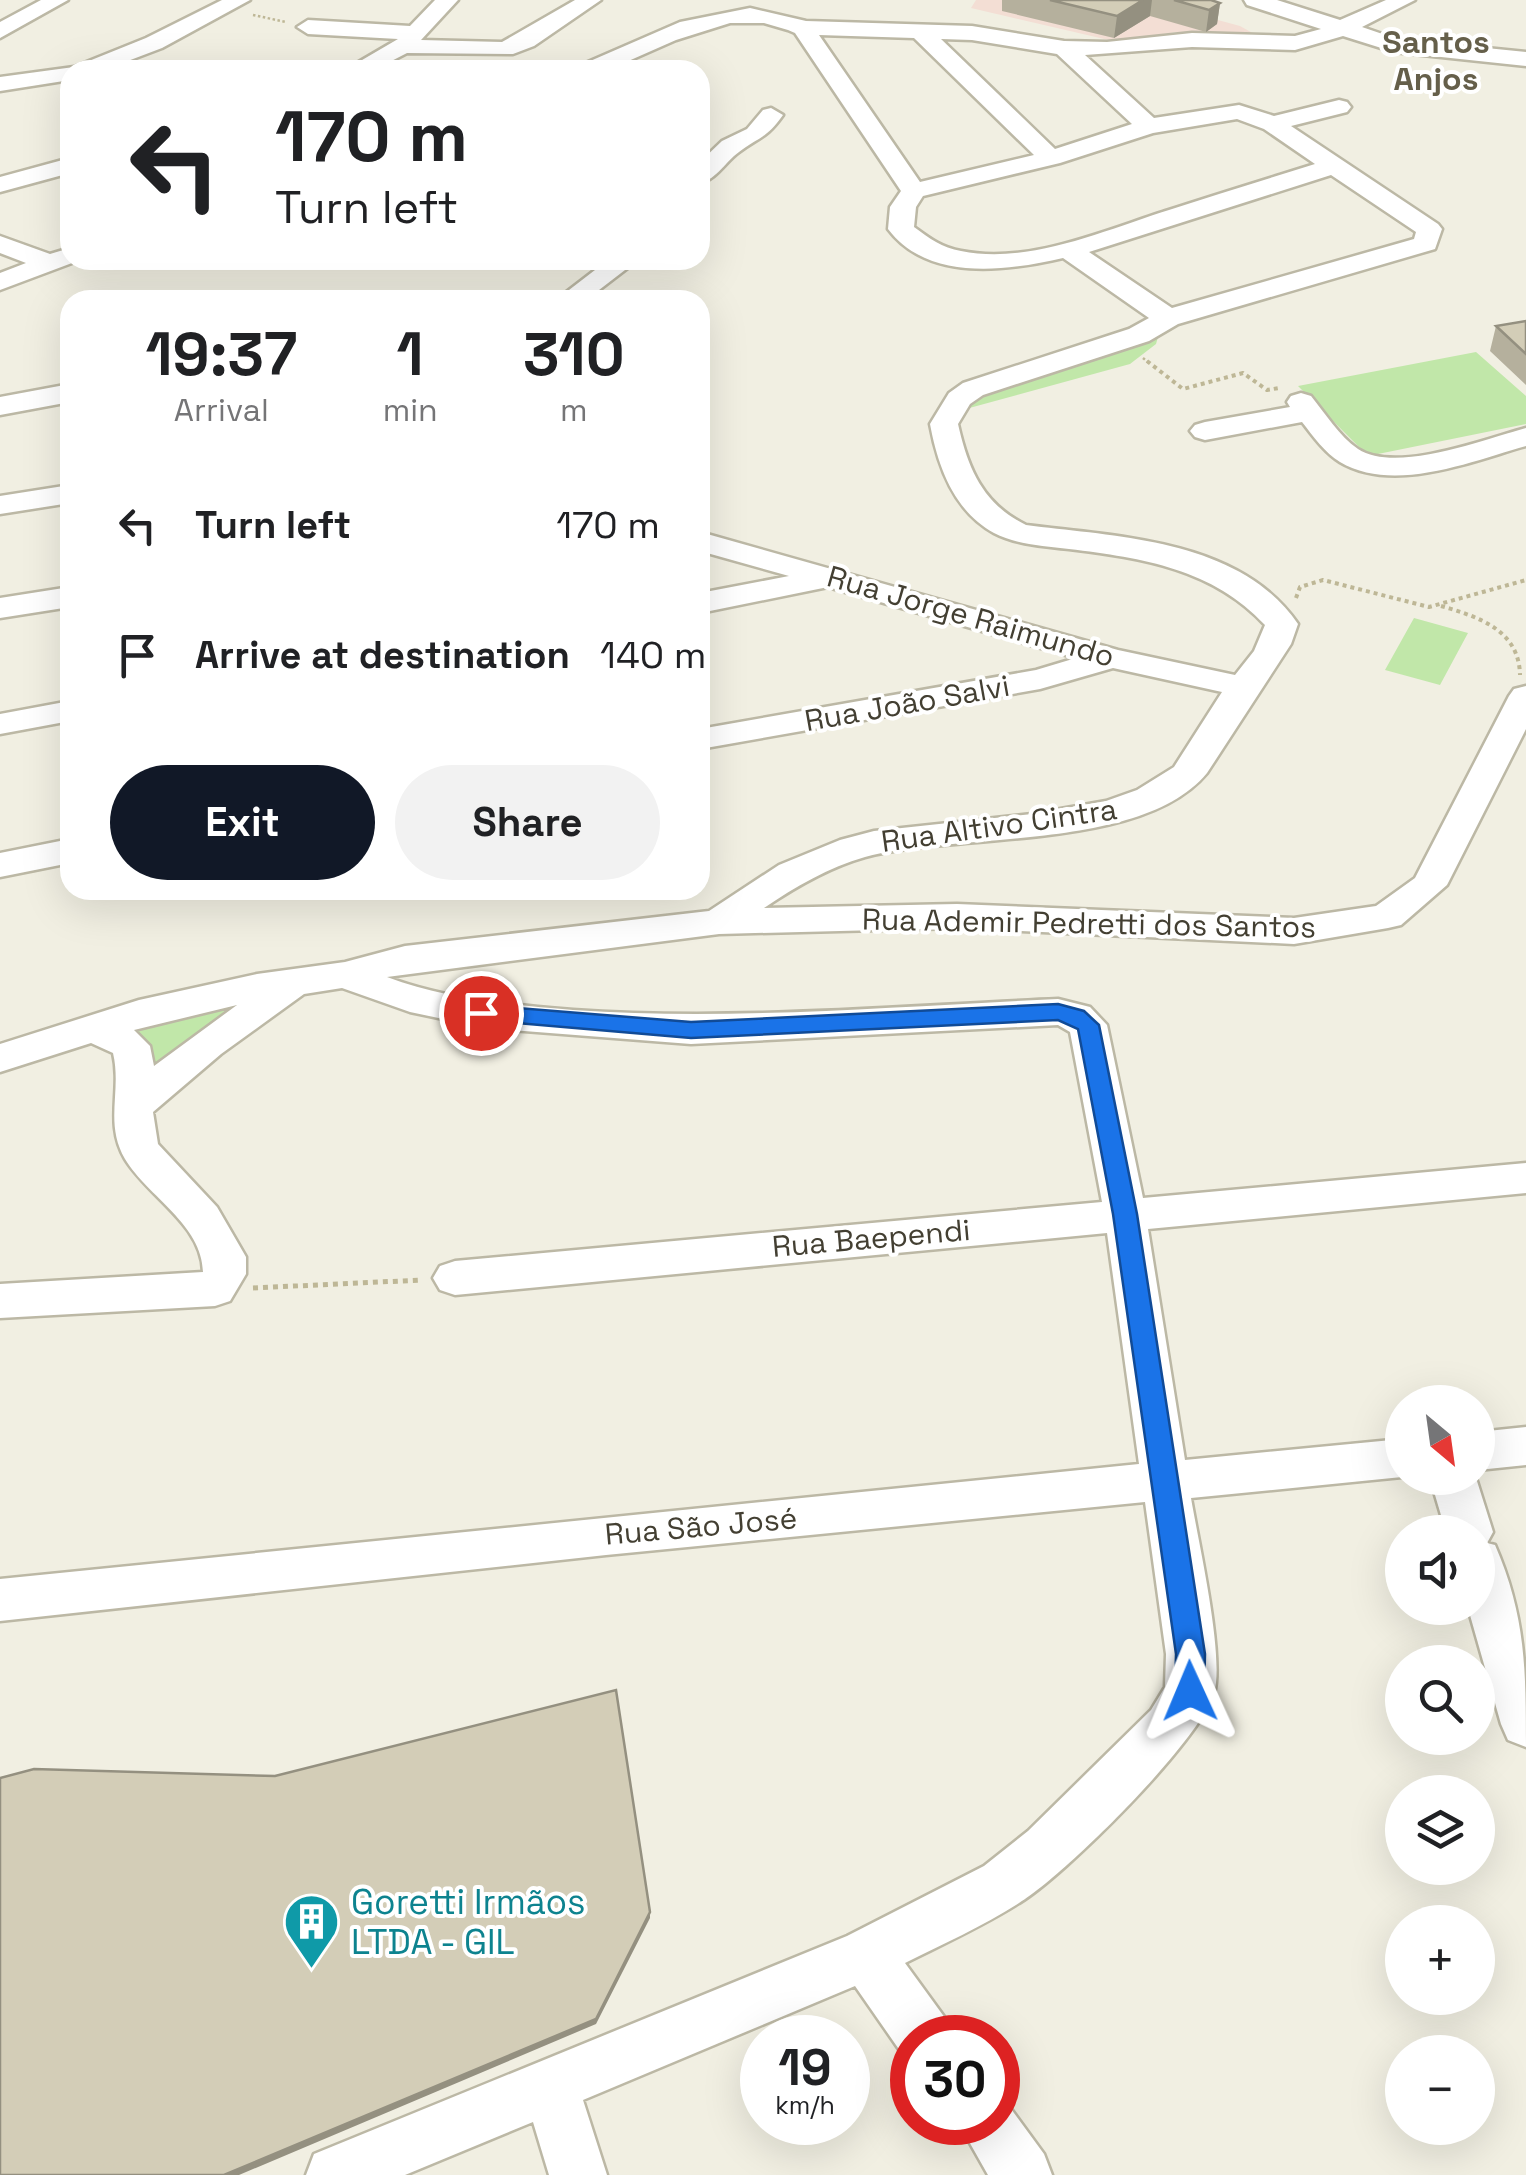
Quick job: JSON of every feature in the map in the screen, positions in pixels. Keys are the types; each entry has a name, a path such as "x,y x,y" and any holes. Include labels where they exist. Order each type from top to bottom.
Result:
{"street":[{"path":"0,31 57,0"},
{"path":"374,60 410,40 447,0"},
{"path":"308,27 505,49 526,41 590,0"},
{"path":"1255,0 1338,29 1422,50 1526,59"},
{"path":"646,58 693,26 755,7 803,28 972,33 1064,48 1107,49 1192,40 1307,42 1404,0"},
{"path":"109,60 154,43 232,4"},
{"path":"1198,18 1263,42"},
{"path":"803,28 914,191"},
{"path":"920,31 1050,158"},
{"path":"1064,48 1149,126"},
{"path":"0,84 60,75"},
{"path":"1272,124 1338,107"},
{"path":"1271,610 1247,589 1177,558 1019,533 998,525 985,515 964,486 949,451 944,424 959,399 972,389 1121,341 1168,318 1414,250 1426,244 1429,229 1272,124 1239,112 1149,126 1050,158 914,191 903,207 901,228 926,250 984,261 1068,250 1334,166"},
{"path":"710,152 756,134 771,115"},
{"path":"710,166 730,146"},
{"path":"0,186 60,169"},
{"path":"0,244 60,260"},
{"path":"1068,250 1168,318"},
{"path":"0,282 60,260"},
{"path":"582,290 612,270"},
{"path":"0,406 60,395"},
{"path":"1205,431 1305,407 1347,454 1388,466 1415,464 1526,437"},
{"path":"0,504 60,495"},
{"name":"Rua Jorge Raimundo","path":"710,544 1112,658 1243,687"},
{"path":"710,600 834,577"},
{"path":"0,608 60,599"},
{"name":"Rua Altivo Cintra","path":"719,922 776,882 822,859 872,843 1111,812 1150,799 1182,780 1243,687 1277,644 1282,624 1271,610"},
{"name":"Rua João Salvi","path":"710,737 1040,679 1112,658"},
{"name":"Rua Ademir Pedretti dos Santos","path":"0,1058 139,1014 304,979 345,975 405,959 719,922 957,916 1294,931 1388,916 1429,885 1521,705"},
{"path":"0,724 60,714"},
{"path":"0,866 60,853"},
{"path":"335,2175 866,1955 1003,1884 1047,1849 1169,1726 1190,1691 1190,1654 1125,1214 1088,1025 1076,1016 1058,1012 691,1030 636,1027 481,1013 417,1000 345,975"},
{"path":"131,1108 207,1044 304,979"},
{"path":"0,1301 216,1289 224,1281 227,1270 214,1230 140,1150 131,1128 135,1067 130,1046 111,1033 89,1030"},
{"name":"Rua Baependi","path":"455,1278 1526,1178"},
{"path":"1495,1449 1526,1446"},
{"name":"Rua São José","path":"0,1600 606,1535 1385,1460"},
{"path":"1495,1618 1526,1724"},
{"path":"866,1955 909,2015"},
{"path":"550,2086 578,2175"},
{"path":"1002,2145 1023,2175"}],"path":[{"path":"232,4 308,27"},
{"path":"1121,341 1183,389 1243,373 1267,390 1285,387 1305,407"},
{"path":"1271,610 1291,602 1309,582 1323,580 1484,619 1512,639 1522,653 1523,665 1504,712 1521,705"},
{"path":"1437,606 1526,580"},
{"path":"216,1289 455,1278"}],"shaded area":[{"path":"976,0 1169,0 1181,10 1240,26 1258,36 1177,32 1113,41 971,8"}],"green space":[{"path":"1162,323 1156,344 1130,364 951,413 959,399"},
{"path":"1476,352 1526,396 1526,424 1368,456 1298,386"},
{"path":"1414,618 1468,633 1440,685 1385,670"},
{"path":"268,989 153,1079 119,1026"}],"building":[{"path":"1050,0 1143,0 1117,16"},
{"path":"1174,0 1211,0 1220,3 1209,10"},
{"path":"1526,321 1526,354 1496,326"},
{"name":"Goretti Irmãos LTDA - GIL","path":"616,1690 650,1912 596,2019 224,2175 0,2175 0,1778 34,1769 275,1776"}],"place":[{"name":"Goretti Irmãos LTDA - GIL","path":"312,1971"}],"district":[{"name":"Santos Anjos","path":"1436,60"}],"route":[{"path":"481,1013 691,1030 1058,1012 1076,1016 1088,1025 1125,1214 1190,1654 1190,1691"}]}
